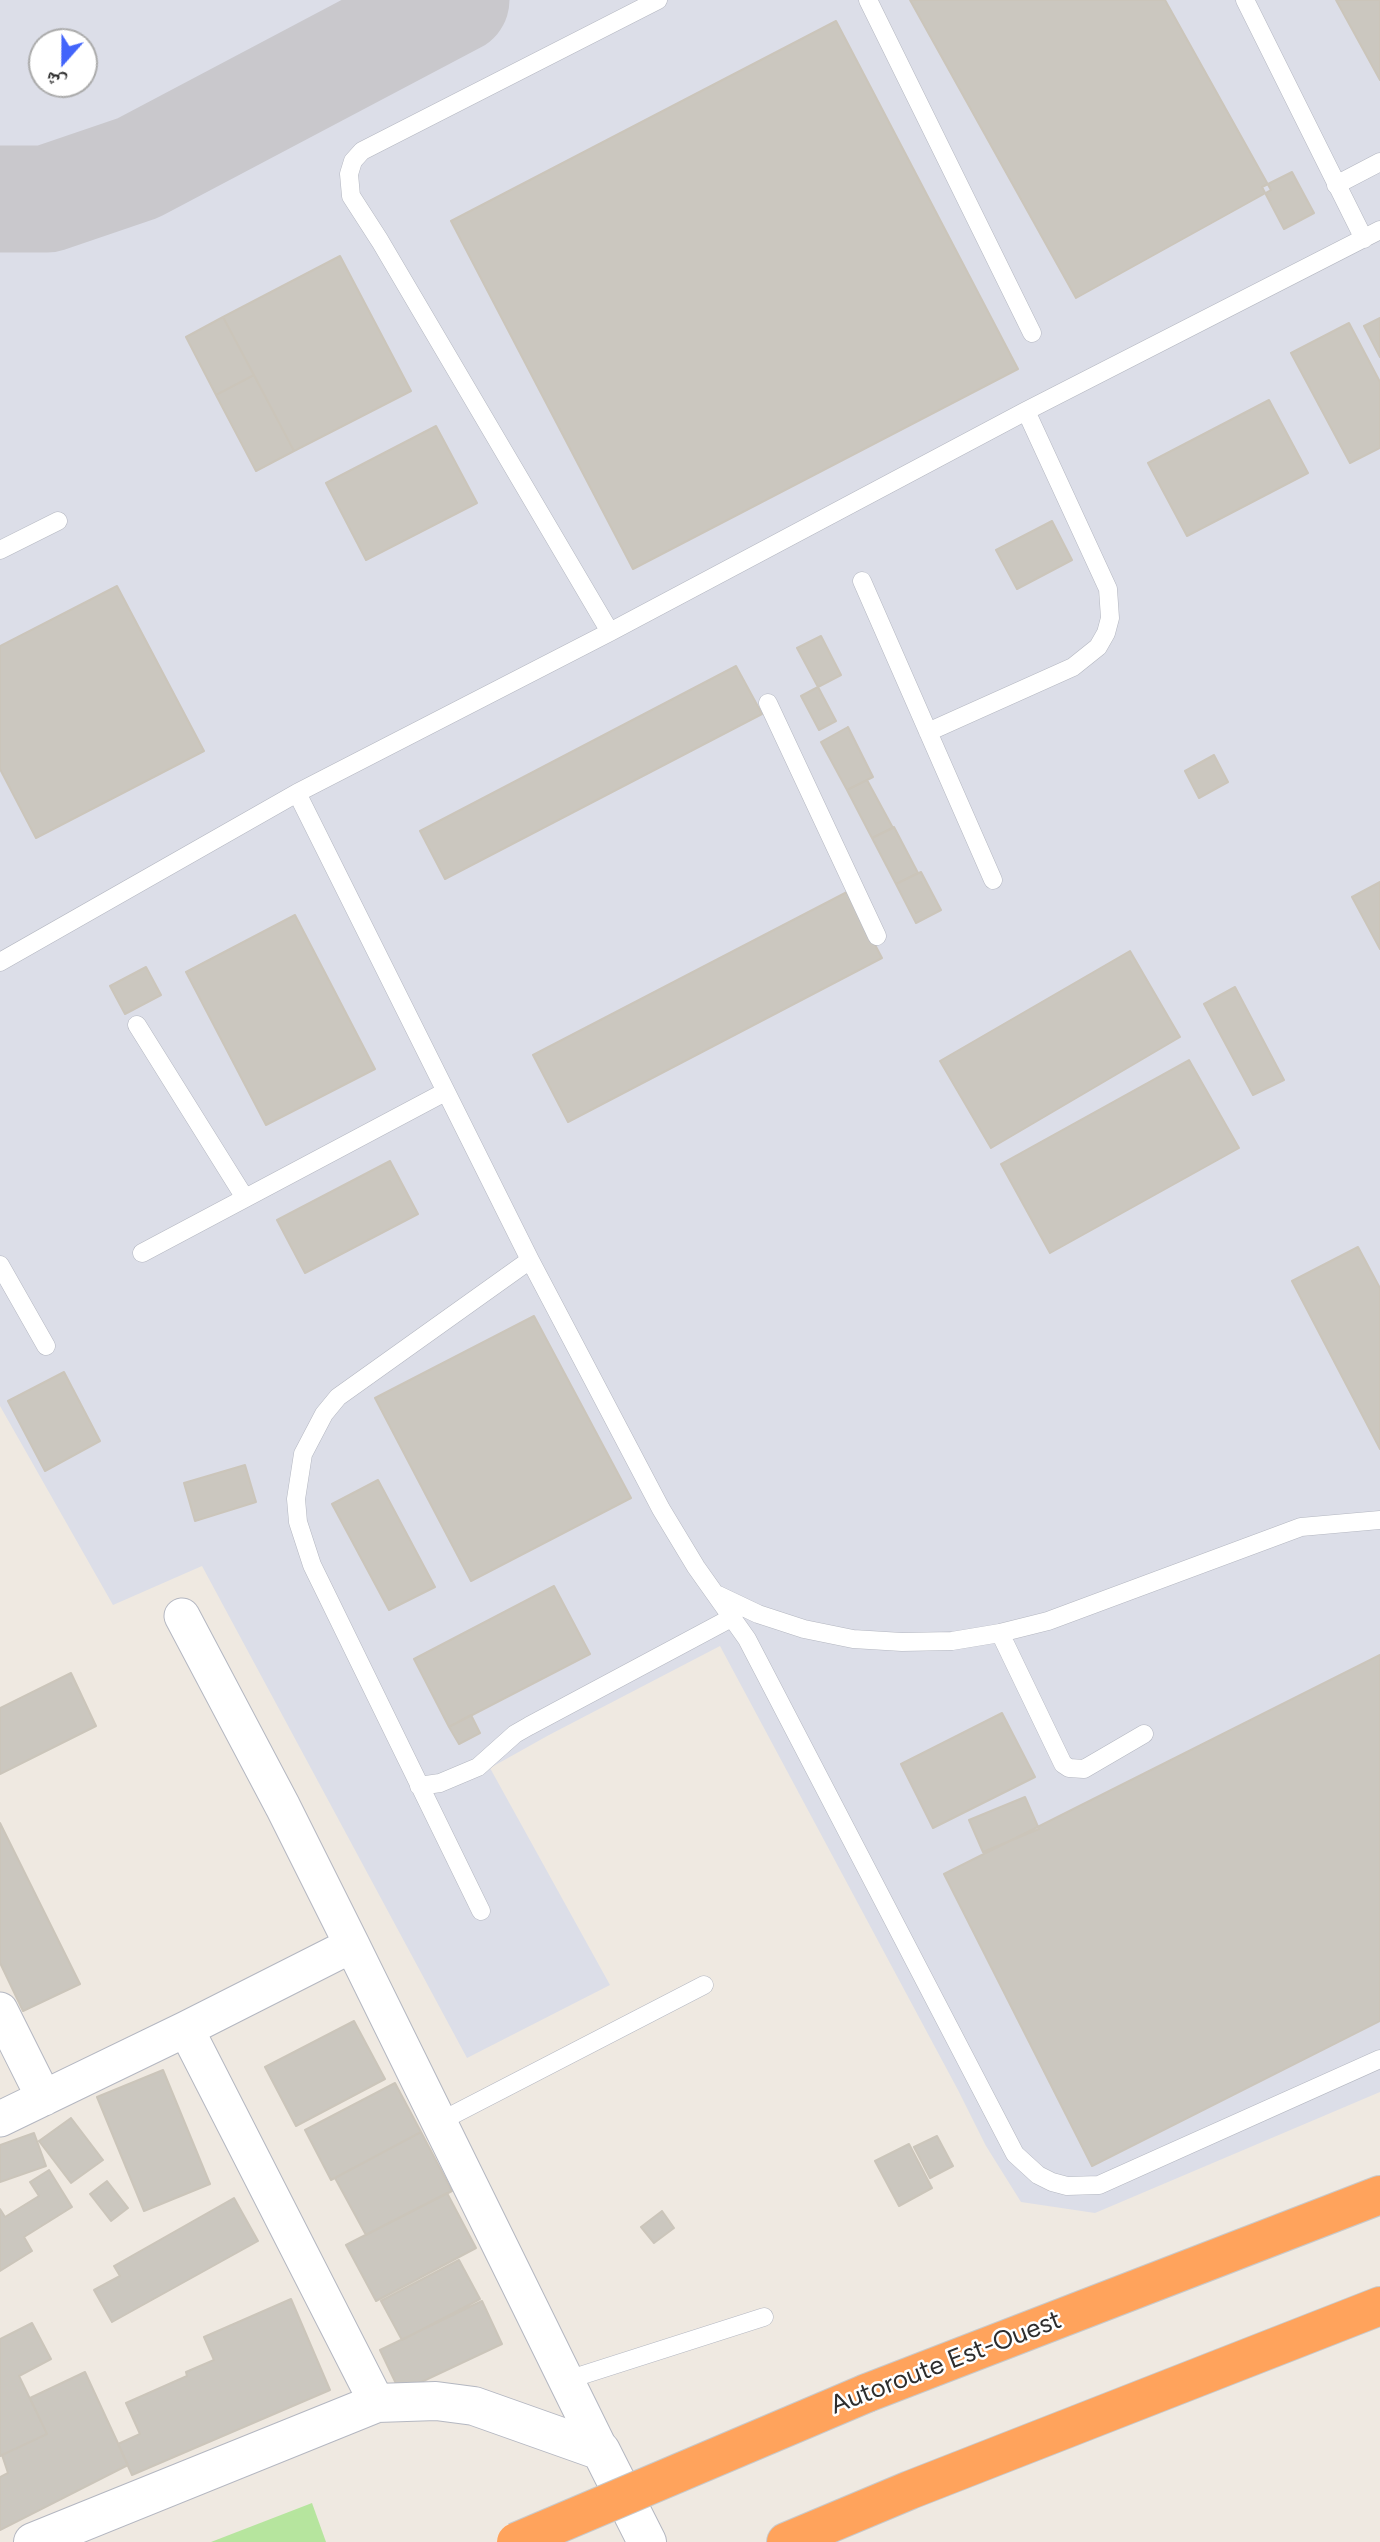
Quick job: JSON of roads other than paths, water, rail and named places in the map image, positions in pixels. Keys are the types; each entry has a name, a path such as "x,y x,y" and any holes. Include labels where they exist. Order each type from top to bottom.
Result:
{"highway":[{"name":"Autoroute Est-Ouest","path":"516,2542 867,2393 1380,2195"},
{"path":"786,2542 910,2490 1380,2306"}],"street":[{"path":"182,1616 283,1807 647,2542"},
{"path":"0,2119 352,1945"},
{"path":"0,2010 44,2098"},
{"path":"186,2029 377,2403"},
{"path":"33,2542 377,2403 436,2401 474,2406 601,2451"}],"lane":[{"path":"610,632 351,196 349,174 353,161 362,151 657,0"},
{"path":"868,0 1032,333"},
{"path":"1245,0 1364,239"},
{"path":"1336,185 1380,162"},
{"path":"0,962 297,793 610,632 1026,411 1380,230"},
{"path":"928,732 1073,667 1098,647 1110,618 1108,589 1026,411"},
{"path":"0,550 58,521"},
{"path":"862,581 993,880"},
{"path":"768,703 877,936"},
{"path":"297,793 530,1260 677,1539 747,1639 1015,2154 1038,2175 1067,2186 1099,2185 1380,2059"},
{"path":"137,1025 245,1198"},
{"path":"142,1253 445,1092"},
{"path":"481,1911 303,1544 296,1499 303,1454 312,1434 338,1397 530,1260"},
{"path":"0,1265 46,1346"},
{"path":"716,1594 781,1622 853,1639 951,1641 1048,1621 1301,1527 1380,1520"},
{"path":"419,1786 440,1783 478,1767 515,1734 733,1617"},
{"path":"1000,1633 1063,1763 1069,1768 1084,1769 1144,1734"},
{"path":"439,2122 704,1985"},
{"path":"567,2380 764,2317"}]}
